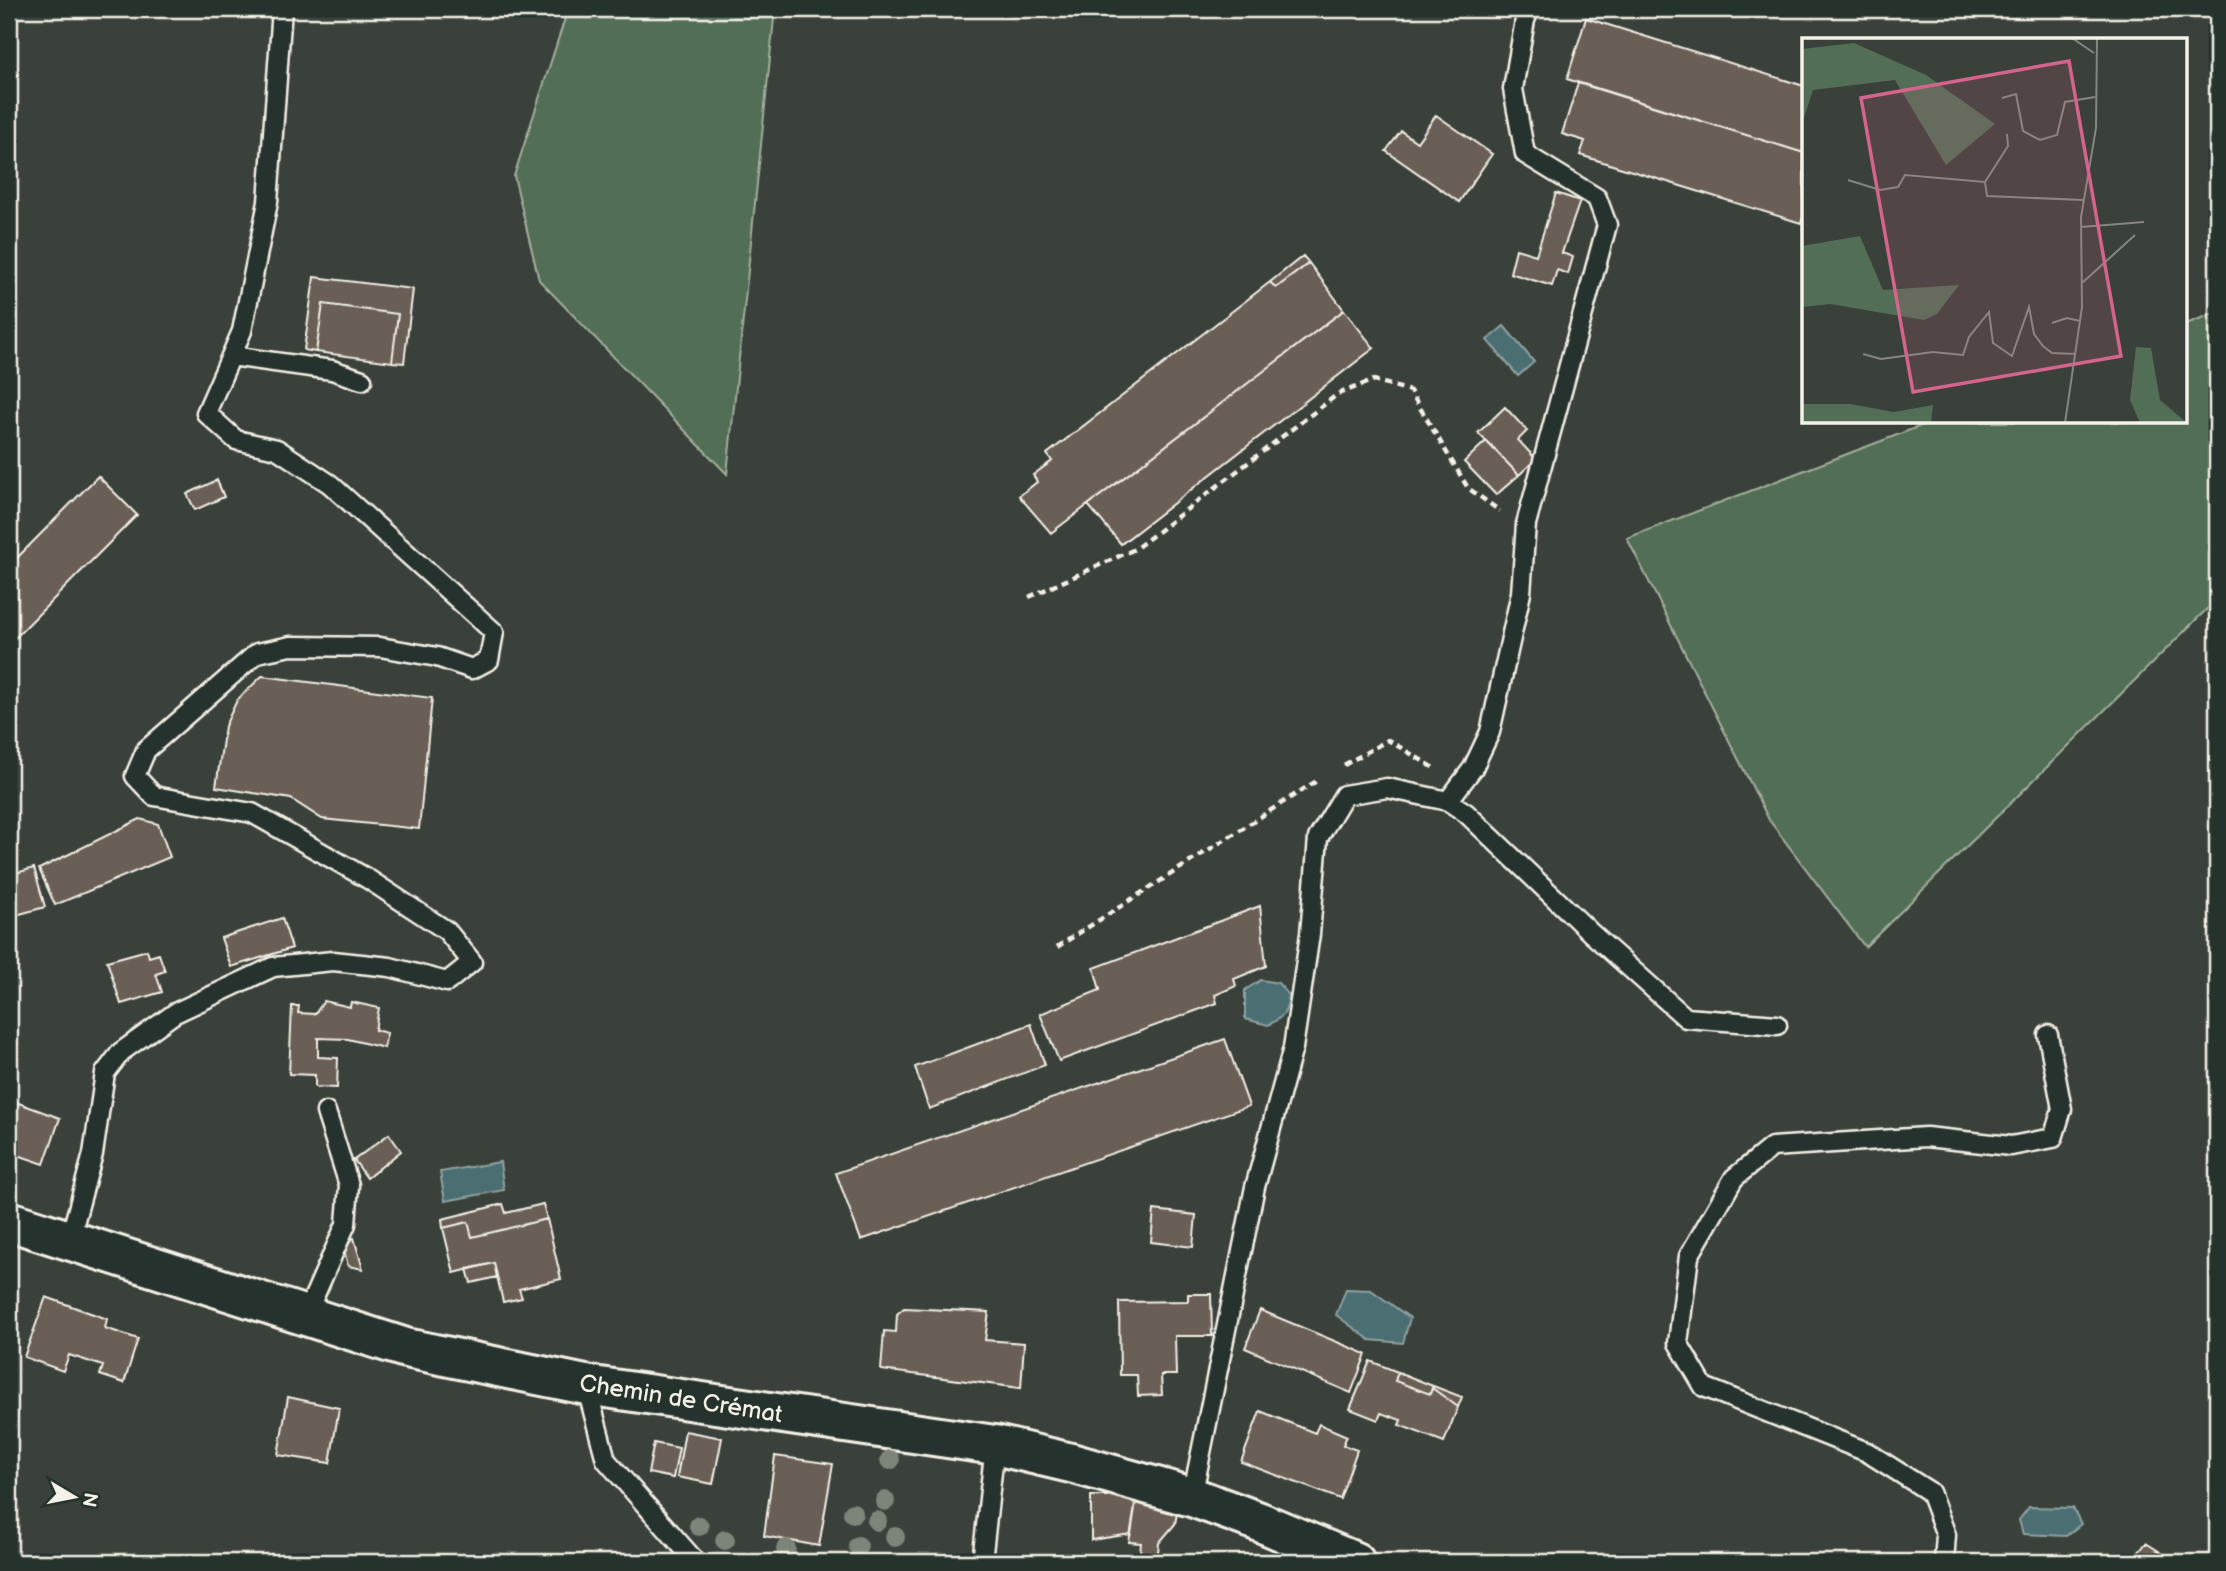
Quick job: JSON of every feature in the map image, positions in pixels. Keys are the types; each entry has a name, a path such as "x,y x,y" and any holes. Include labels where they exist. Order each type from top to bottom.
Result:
{"street":[{"name":"Chemin de Crémat","path":"9,1221 406,1348 586,1385 995,1445 1071,1463 1192,1497 1355,1562"}],"lane":[{"path":"69,1242 93,1154 105,1073 121,1052 175,1013 273,967 333,961 390,967 447,982 472,962 447,931 368,879 252,813 154,796 135,776 146,750 257,653 291,646 380,647 437,657 472,669 489,660 494,632 330,484 276,449 236,440 206,413 242,331 268,202 282,9"},
{"path":"1452,795 1474,768 1490,732 1521,593 1526,524 1607,225 1597,198 1525,155 1513,89 1525,20 1530,9"},
{"path":"231,356 332,370 362,380"},
{"path":"1192,1497 1255,1187 1293,1048 1310,934 1318,838 1344,795 1387,788 1452,795 1466,813 1591,933 1686,1018 1777,1025"},
{"path":"1944,1562 1946,1535 1930,1492 1867,1452 1703,1387 1678,1343 1689,1256 1734,1178 1772,1147 1926,1137 2011,1146 2053,1138 2062,1109 2048,1035"},
{"path":"306,1315 346,1224 349,1185 326,1112"},
{"path":"586,1385 606,1460 696,1562"},
{"path":"982,1562 995,1445"}],"path":[{"path":"1029,597 1135,549 1338,394 1374,380 1410,391 1468,488 1495,508 1526,524"},
{"path":"1336,769 1388,740 1430,763 1452,795"},
{"path":"1058,947 1325,775"}],"green space":[{"path":"568,9 775,9 727,474 539,280 514,176"},
{"path":"2217,312 2217,599 1865,947 1769,820 1627,538 1926,424 2188,424 2188,323"}],"water":[{"path":"1504,326 1534,362 1518,376 1487,340"},
{"path":"1261,980 1278,983 1289,995 1284,1014 1268,1025 1245,1019 1245,990"},
{"path":"500,1162 504,1190 445,1201 440,1172"},
{"path":"1346,1289 1371,1290 1410,1318 1403,1343 1370,1340 1336,1315"},
{"path":"2029,1507 2073,1508 2081,1524 2066,1536 2023,1534 2019,1520"}],"building":[{"path":"1586,18 1802,85 1802,152 1567,79"},
{"path":"1578,83 1802,152 1801,223 1580,155 1585,141 1562,134"},
{"path":"1436,115 1492,154 1459,202 1386,151 1401,131 1417,142"},
{"path":"1556,193 1580,201 1562,253 1573,257 1568,274 1557,270 1552,286 1510,273 1516,249 1536,255"},
{"path":"1303,256 1309,263 1276,288 1270,282"},
{"path":"1309,263 1344,310 1051,533 1019,496 1037,482 1033,475 1052,461 1047,454 1270,282 1276,288"},
{"path":"314,277 413,289 404,363 392,362 398,314 323,304 316,352 304,350"},
{"path":"323,304 398,314 392,362 316,352"},
{"path":"1344,310 1374,348 1121,544 1088,505"},
{"path":"1505,407 1527,431 1518,440 1536,459 1519,475 1478,433"},
{"path":"1486,441 1519,475 1496,495 1464,462"},
{"path":"98,476 137,515 9,644 9,566"},
{"path":"217,480 224,497 195,510 187,494"},
{"path":"262,676 432,698 419,829 322,819 291,799 216,787 225,726 237,700"},
{"path":"140,819 158,824 170,857 55,905 39,869"},
{"path":"34,868 45,907 9,917 9,875"},
{"path":"1260,906 1266,966 1234,979 1236,986 1215,995 1217,1003 1059,1061 1040,1014 1100,990 1094,968"},
{"path":"282,918 292,948 231,967 221,938"},
{"path":"147,950 149,957 159,954 165,971 156,974 162,992 121,1004 107,961"},
{"path":"324,1001 350,1007 351,1002 379,1008 375,1030 387,1033 384,1048 348,1039 318,1038 318,1057 338,1058 337,1088 315,1087 315,1075 289,1074 292,1006 299,1006 298,1013 315,1014"},
{"path":"1031,1024 1045,1065 929,1109 915,1067"},
{"path":"1225,1039 1249,1106 861,1240 836,1173"},
{"path":"13,1101 60,1118 44,1164 9,1152 9,1113"},
{"path":"389,1134 401,1151 367,1178 354,1160"},
{"path":"503,1204 506,1213 543,1204 547,1219 472,1237 468,1222 443,1228 442,1219"},
{"path":"1154,1210 1196,1215 1193,1247 1151,1242"},
{"path":"547,1219 561,1279 519,1289 522,1298 503,1302 494,1263 454,1273 443,1228 468,1222 472,1237"},
{"path":"354,1238 363,1269 348,1266 342,1242"},
{"path":"494,1263 497,1277 471,1283 467,1269"},
{"path":"1188,1294 1211,1294 1212,1336 1175,1336 1176,1375 1161,1375 1162,1395 1138,1396 1137,1375 1120,1375 1119,1302 1188,1301"},
{"path":"46,1297 107,1319 105,1328 138,1339 124,1383 100,1375 103,1366 69,1355 63,1371 24,1357"},
{"path":"904,1308 989,1312 985,1340 1024,1343 1021,1388 881,1370 884,1331 896,1332 897,1314"},
{"path":"1260,1310 1366,1354 1351,1393 1245,1348"},
{"path":"1370,1361 1398,1372 1395,1381 1430,1394 1432,1388 1458,1407 1444,1442 1399,1425 1401,1420 1381,1413 1378,1420 1350,1409"},
{"path":"1398,1372 1433,1386 1430,1394 1395,1381"},
{"path":"1433,1386 1462,1397 1458,1407 1432,1388"},
{"path":"288,1397 339,1408 330,1463 278,1455"},
{"path":"1260,1411 1315,1433 1319,1424 1347,1436 1343,1445 1357,1450 1340,1499 1241,1462"},
{"path":"685,1431 722,1438 713,1484 677,1477"},
{"path":"654,1443 679,1448 673,1478 648,1473"},
{"path":"775,1456 833,1464 819,1546 764,1536"},
{"path":"1108,1492 1136,1501 1131,1534 1091,1540 1091,1496 1107,1496"},
{"path":"1136,1501 1177,1513 1175,1524 1159,1543 1157,1562 1139,1562 1141,1543 1129,1542"},
{"path":"2146,1543 2176,1562 2131,1562"}]}
